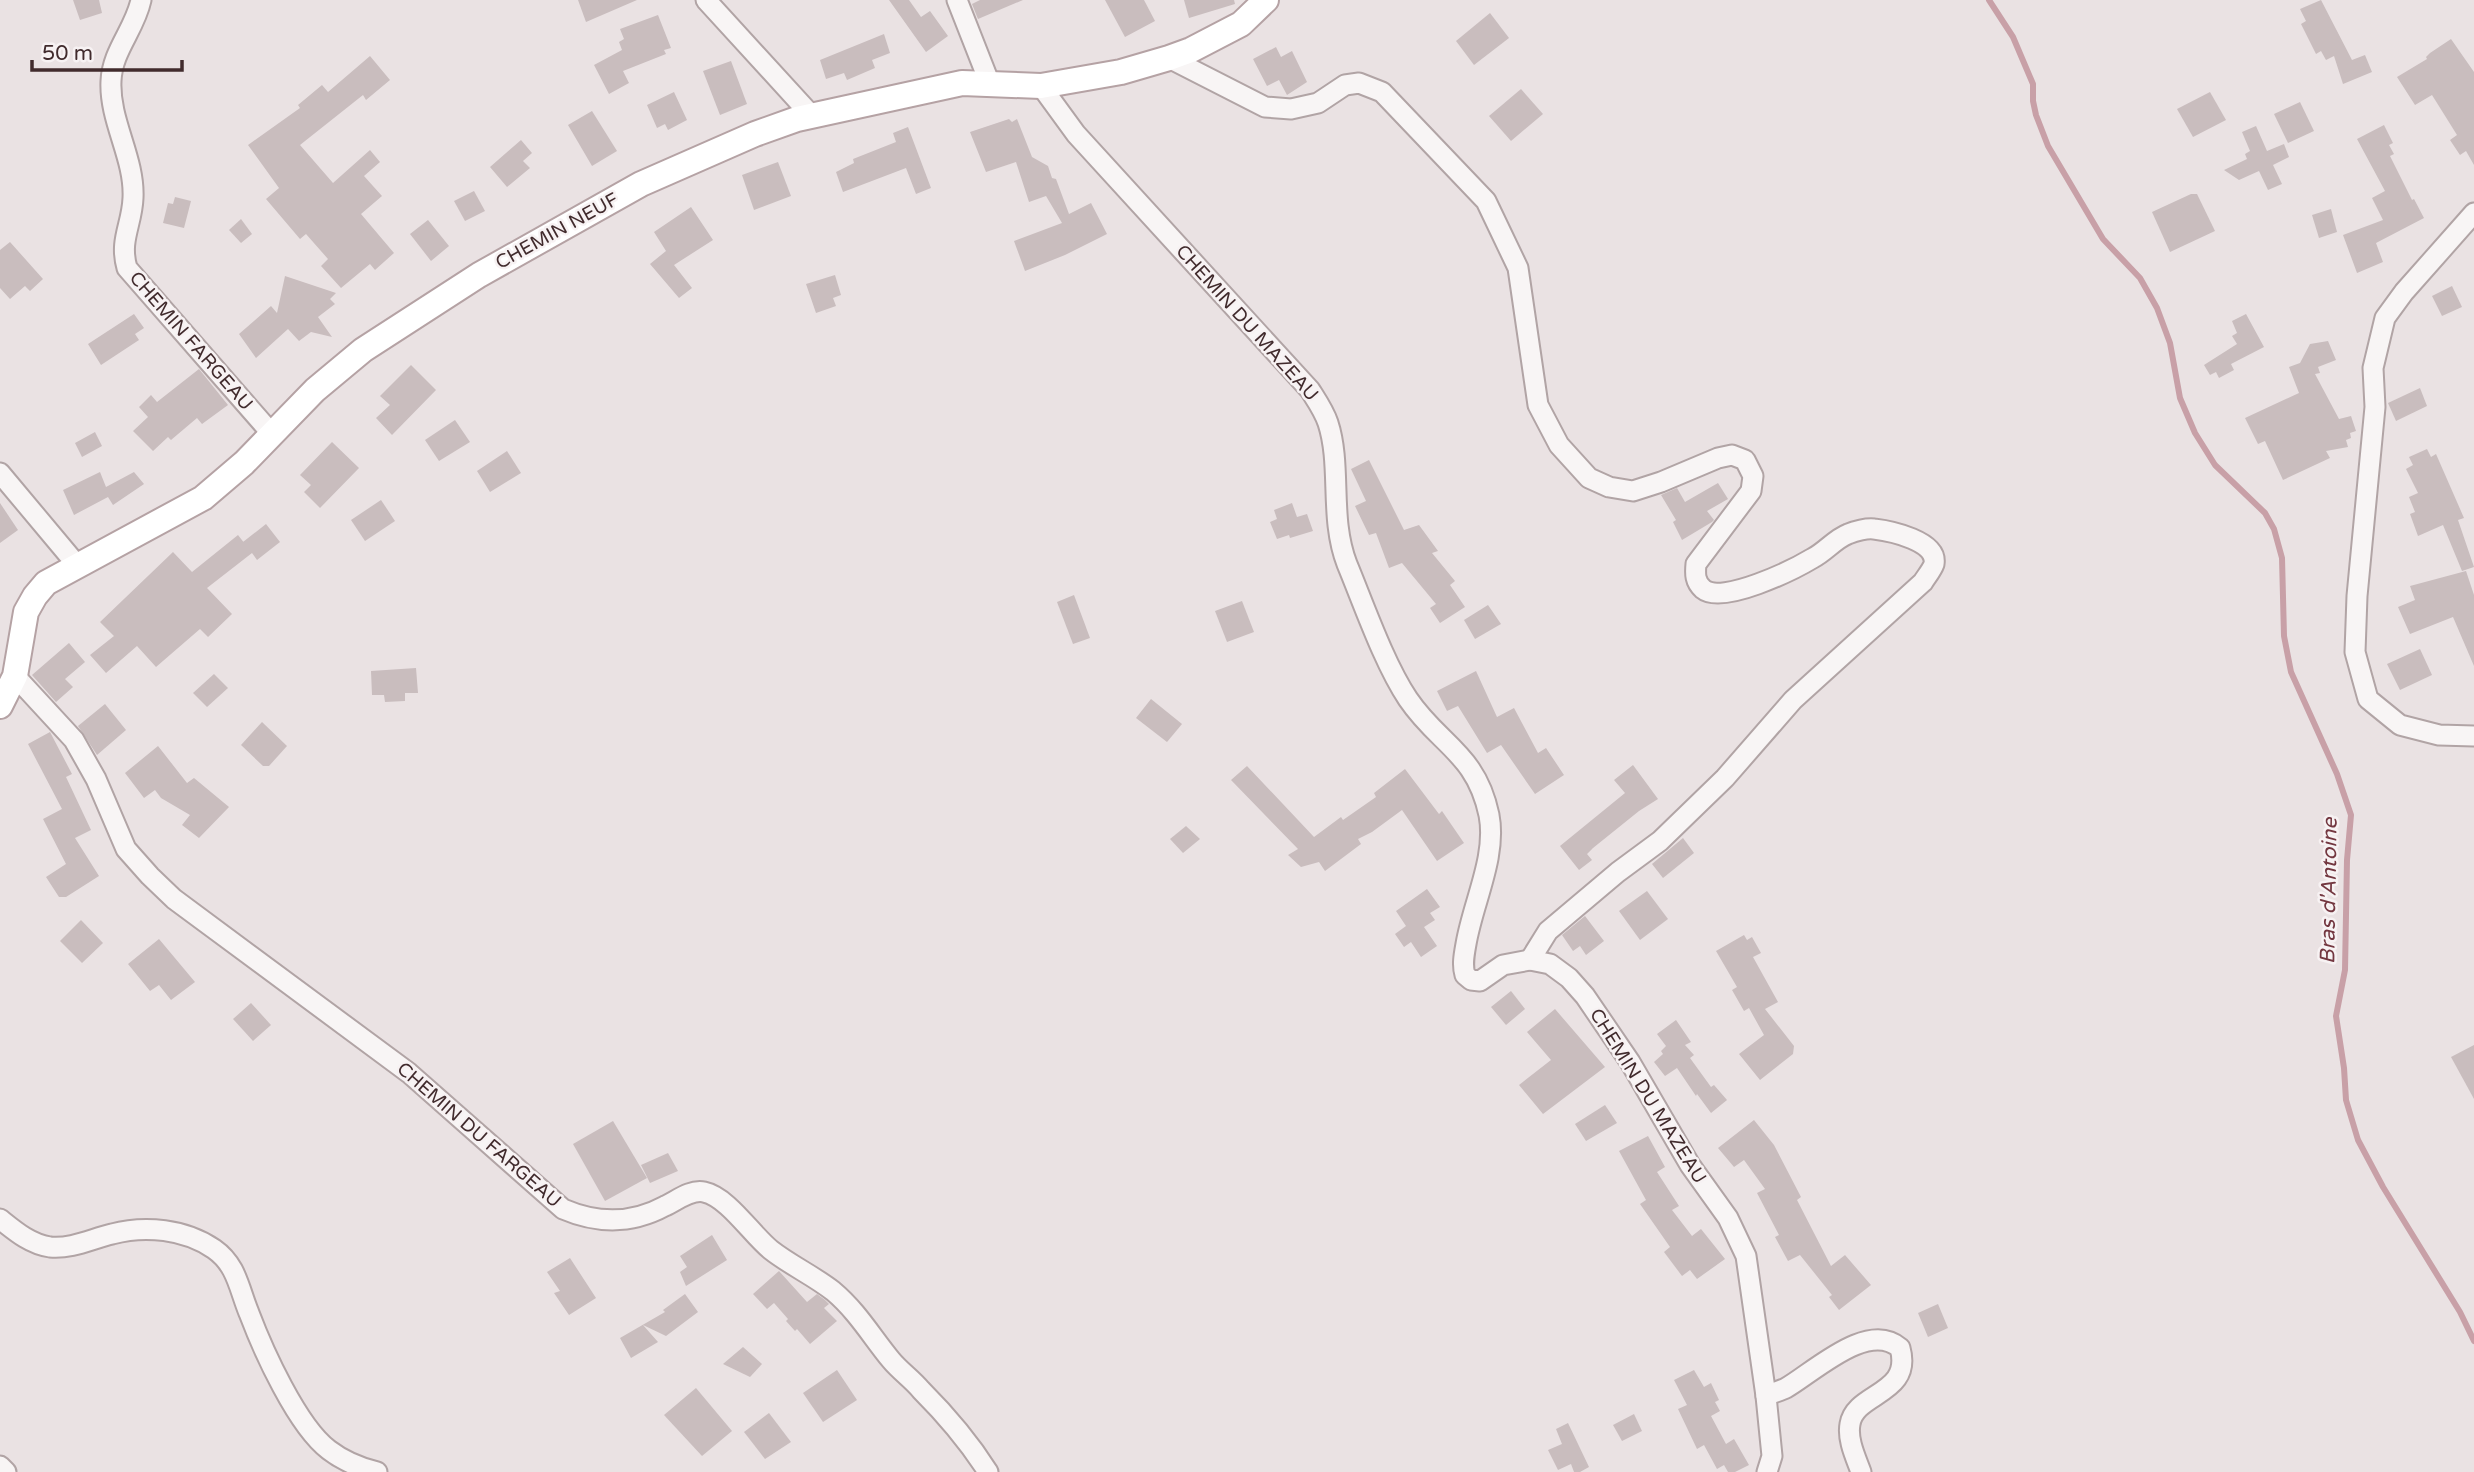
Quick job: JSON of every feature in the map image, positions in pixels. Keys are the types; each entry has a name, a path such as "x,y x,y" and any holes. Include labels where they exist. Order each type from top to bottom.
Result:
{"main road":[{"name":"CHEMIN NEUF","path":"0,706 15,676 26,612 46,583 203,498 244,463 339,368 479,275 641,184 755,134 812,116 962,83 1041,86 1121,72 1169,58 1191,50 1241,24 1266,0"}],"street":[{"name":"CHEMIN FARGEAU","path":"141,0 133,24 118,51 111,82 112,99 128,159 133,198 124,243 127,268 272,434"},
{"path":"706,0 812,116"},
{"path":"957,0 990,84"},
{"path":"1169,58 1265,107 1291,109 1318,103 1345,85 1359,83 1382,92 1486,201 1518,268 1538,405 1559,445 1589,478 1609,487 1633,491 1718,457 1732,455 1745,460 1753,476 1751,491 1696,565 1695,578 1704,590 1720,595 1760,583 1813,558 1848,534 1872,529 1914,539 1927,545 1932,554 1934,564 1923,582 1793,700 1726,778 1660,841 1618,872 1548,931 1530,960"},
{"name":"CHEMIN DU MAZEAU","path":"1041,86 1076,134 1310,390 1322,408 1329,424 1336,519 1346,560 1396,679 1424,719 1450,743 1472,770 1483,793 1492,838 1469,928 1463,961 1465,975 1471,980 1480,981 1503,965 1530,960 1550,964 1569,978 1585,996 1630,1062 1690,1165 1728,1218 1746,1256 1763,1362 1772,1456 1768,1472"},
{"path":"2474,213 2404,292 2385,318 2373,368 2375,407 2357,596 2355,652 2368,699 2400,725 2439,735 2474,736"},
{"path":"0,473 77,565"},
{"name":"CHEMIN DU FARGEAU","path":"15,676 74,740 96,779 126,849 174,898 409,1073 564,1209 581,1216 613,1221 638,1217 686,1195 702,1191 716,1196 772,1251 802,1268 834,1292 860,1318 890,1359 920,1388 968,1443 988,1472"},
{"path":"0,1219 23,1238 50,1247 79,1245 110,1234 148,1228 196,1239 216,1250 235,1271 249,1313 294,1410 328,1450 377,1472"},
{"path":"1766,1396 1786,1388 1815,1367 1852,1346 1887,1340 1895,1343 1902,1355 1896,1380 1861,1407 1850,1422 1850,1438 1861,1472"},
{"path":"0,1466 6,1472"}],"building":[{"path":"73,0 99,0 102,13 80,20"},
{"path":"578,0 637,0 586,22"},
{"path":"889,0 909,0 921,17 930,11 948,36 926,52"},
{"path":"980,0 1023,0 978,19 972,4"},
{"path":"1105,0 1144,0 1155,21 1125,37"},
{"path":"1184,0 1234,0 1235,4 1189,18"},
{"path":"2321,0 2352,60 2365,55 2372,72 2343,84 2334,56 2326,60 2321,51 2316,54 2301,24 2306,21 2300,9"},
{"path":"1490,13 1509,38 1474,65 1456,41"},
{"path":"658,15 671,48 664,50 666,54 623,71 629,83 609,94 594,65 622,50 619,42 624,39 620,29"},
{"path":"884,34 890,53 872,60 875,68 847,80 844,73 826,79 820,60"},
{"path":"2451,39 2474,72 2474,165 2466,151 2460,155 2450,140 2457,135 2432,95 2415,105 2397,77 2427,59 2430,53"},
{"path":"1276,47 1281,57 1292,51 1307,82 1287,95 1279,80 1267,86 1253,59"},
{"path":"370,56 390,80 366,100 363,95 300,145 333,183 370,150 380,162 364,176 382,196 361,214 394,253 375,270 370,264 341,288 321,266 328,259 306,234 300,239 266,199 279,188 248,145 300,108 298,105 322,85 328,92"},
{"path":"731,61 747,104 720,115 703,71"},
{"path":"1521,89 1543,114 1511,141 1489,116"},
{"path":"674,92 687,120 668,130 665,124 657,128 647,105"},
{"path":"2210,92 2226,120 2193,137 2177,109"},
{"path":"2300,102 2314,131 2288,143 2274,114"},
{"path":"592,111 617,151 592,166 568,125"},
{"path":"1009,119 1012,122 1017,119 1032,157 1048,166 1052,178 1056,179 1069,214 1091,203 1107,234 1025,271 1014,241 1062,223 1046,196 1029,202 1016,162 986,172 970,132"},
{"path":"2384,125 2393,143 2389,145 2394,154 2390,156 2424,218 2376,243 2383,262 2357,273 2343,235 2383,220 2372,198 2385,191 2357,139"},
{"path":"2256,126 2267,151 2284,144 2289,157 2273,165 2282,184 2268,190 2259,171 2239,180 2224,170 2247,159 2245,154 2250,151 2242,132"},
{"path":"908,127 931,188 916,194 906,168 843,192 836,172 854,163 853,159 896,142 893,133"},
{"path":"521,140 532,153 523,161 530,168 507,187 490,167"},
{"path":"778,162 791,196 754,210 742,175"},
{"path":"474,191 485,211 465,221 454,201"},
{"path":"2191,194 2197,194 2215,231 2170,252 2152,212"},
{"path":"175,197 191,201 184,228 163,223 168,203 173,204"},
{"path":"691,207 713,240 674,265 692,288 679,298 650,264 666,251 654,232"},
{"path":"2331,209 2337,232 2319,238 2312,215"},
{"path":"241,219 252,234 241,243 229,230"},
{"path":"428,220 449,246 431,261 410,234"},
{"path":"10,242 43,279 30,291 25,286 10,299 0,288 0,250"},
{"path":"835,275 841,295 833,298 836,306 816,313 806,284"},
{"path":"285,276 336,293 330,299 335,304 318,317 332,337 311,332 299,341 288,329 256,358 239,334 271,306 277,313"},
{"path":"2452,286 2462,307 2442,316 2432,296"},
{"path":"134,314 144,328 135,334 139,340 101,365 88,344"},
{"path":"2246,314 2264,347 2231,364 2234,370 2219,378 2216,372 2210,375 2204,365 2237,344 2232,336 2237,333 2232,321"},
{"path":"2328,341 2336,360 2318,367 2320,373 2315,374 2339,419 2351,416 2356,431 2350,433 2351,438 2346,440 2348,447 2326,451 2330,458 2283,480 2265,441 2258,444 2245,418 2299,393 2289,367 2300,363 2310,344"},
{"path":"411,365 436,390 392,435 376,418 390,405 380,396"},
{"path":"199,369 228,405 202,424 197,418 171,440 168,437 153,451 133,431 148,417 139,407 151,395 157,402"},
{"path":"2420,388 2427,406 2396,421 2388,403"},
{"path":"455,420 470,442 439,461 425,440"},
{"path":"95,432 102,446 82,457 75,443"},
{"path":"332,442 359,468 320,508 304,492 311,485 300,475"},
{"path":"2427,449 2431,457 2436,454 2464,518 2458,520 2474,567 2462,571 2443,525 2418,536 2410,514 2415,512 2409,497 2418,493 2406,469 2413,465 2409,457"},
{"path":"507,451 521,473 490,492 477,471"},
{"path":"1369,460 1404,530 1419,525 1438,551 1432,553 1455,581 1450,585 1465,607 1440,623 1430,608 1436,604 1402,563 1389,568 1376,533 1369,535 1355,506 1366,501 1351,469"},
{"path":"100,472 106,487 134,472 144,484 113,505 108,497 74,515 63,490"},
{"path":"1718,483 1728,499 1707,511 1714,520 1712,522 1682,540 1673,522 1676,520 1661,495 1677,488 1685,502"},
{"path":"381,500 395,521 365,541 351,520"},
{"path":"0,503 18,530 0,543"},
{"path":"1292,503 1297,517 1307,514 1313,531 1277,539 1270,522 1277,519 1274,510"},
{"path":"266,524 280,542 257,560 252,553 207,588 232,614 208,637 200,629 156,667 137,646 106,673 90,655 114,636 100,622 173,552 192,572 238,535 243,542"},
{"path":"2466,571 2474,595 2474,666 2453,617 2410,634 2398,607 2415,600 2410,586"},
{"path":"1074,595 1090,638 1073,644 1057,602"},
{"path":"1242,601 1254,632 1227,642 1215,611"},
{"path":"1488,605 1501,624 1475,639 1464,620"},
{"path":"69,643 85,662 65,679 73,687 56,702 32,675"},
{"path":"2420,649 2432,675 2400,690 2387,664"},
{"path":"416,668 418,693 405,693 405,701 385,702 384,695 372,695 371,671"},
{"path":"1476,671 1497,717 1514,708 1538,753 1546,748 1564,775 1535,794 1501,745 1487,753 1458,706 1447,711 1437,691"},
{"path":"214,674 228,688 207,707 193,693"},
{"path":"1151,699 1182,724 1167,742 1136,718"},
{"path":"105,704 126,730 97,755 78,726"},
{"path":"262,722 287,746 269,766 263,766 241,745"},
{"path":"50,732 72,774 66,777 91,830 75,838 99,876 66,897 59,897 46,877 66,864 43,819 62,809 28,744"},
{"path":"158,746 187,783 194,778 229,807 199,838 182,825 190,815 161,798 155,790 144,798 125,773"},
{"path":"1633,765 1658,799 1593,848 1587,854 1592,860 1579,870 1560,846 1625,793 1614,780"},
{"path":"1247,766 1314,837 1341,817 1343,820 1376,797 1374,793 1405,769 1439,814 1442,811 1464,843 1437,861 1402,810 1358,839 1361,844 1325,871 1319,862 1301,867 1288,855 1298,849 1231,780"},
{"path":"1186,826 1200,839 1183,853 1170,839"},
{"path":"1683,838 1694,853 1663,878 1652,864"},
{"path":"1427,889 1440,907 1430,913 1435,920 1424,927 1437,946 1421,957 1411,942 1404,947 1395,934 1406,926 1396,911"},
{"path":"1647,891 1668,919 1640,940 1619,911"},
{"path":"1585,916 1604,941 1586,955 1580,946 1573,951 1562,935"},
{"path":"81,920 103,943 82,963 60,941"},
{"path":"1744,935 1747,940 1752,937 1761,953 1753,957 1778,1002 1765,1009 1794,1046 1793,1054 1760,1080 1739,1054 1764,1035 1749,1008 1744,1011 1732,990 1737,987 1716,951"},
{"path":"159,939 195,982 171,1000 159,985 150,991 128,964"},
{"path":"1511,991 1525,1009 1506,1025 1491,1007"},
{"path":"251,1003 271,1025 253,1041 233,1019"},
{"path":"1555,1009 1605,1067 1543,1114 1519,1085 1551,1060 1527,1032"},
{"path":"1676,1020 1691,1042 1685,1045 1694,1055 1690,1058 1711,1087 1714,1085 1727,1100 1711,1113 1677,1068 1665,1076 1654,1062 1663,1054 1661,1051 1666,1046 1657,1034"},
{"path":"2474,1045 2474,1099 2451,1057"},
{"path":"1605,1105 1617,1123 1586,1141 1575,1124"},
{"path":"1754,1120 1774,1145 1801,1197 1797,1200 1831,1266 1845,1255 1871,1285 1839,1310 1829,1297 1832,1295 1800,1255 1788,1261 1775,1237 1779,1235 1757,1193 1765,1189 1744,1160 1734,1167 1718,1148"},
{"path":"613,1121 647,1178 605,1201 573,1144"},
{"path":"1648,1136 1665,1167 1657,1172 1679,1206 1672,1210 1692,1236 1701,1229 1725,1259 1697,1279 1690,1270 1682,1276 1664,1252 1670,1247 1640,1204 1646,1200 1619,1151"},
{"path":"668,1153 678,1171 650,1183 641,1165"},
{"path":"712,1235 727,1260 686,1286 680,1272 687,1267 680,1256"},
{"path":"570,1258 596,1298 569,1315 554,1293 560,1291 547,1272"},
{"path":"779,1271 807,1302 817,1294 825,1300 829,1304 824,1308 837,1321 810,1344 786,1321 788,1319 774,1303 767,1309 753,1294"},
{"path":"685,1294 698,1312 666,1336 643,1325 658,1342 631,1358 620,1338 665,1312 663,1310"},
{"path":"1938,1304 1948,1328 1928,1337 1918,1313"},
{"path":"743,1347 762,1364 750,1377 723,1364"},
{"path":"837,1370 857,1400 823,1422 803,1393"},
{"path":"1694,1370 1704,1387 1711,1383 1719,1400 1715,1402 1720,1411 1711,1416 1726,1444 1734,1439 1749,1465 1735,1472 1728,1472 1724,1465 1717,1469 1704,1445 1697,1449 1678,1409 1687,1405 1674,1380"},
{"path":"696,1388 732,1431 702,1456 664,1415"},
{"path":"769,1413 791,1442 765,1459 744,1432"},
{"path":"1634,1414 1642,1431 1622,1441 1613,1425"},
{"path":"1568,1423 1589,1467 1580,1472 1574,1472 1571,1464 1558,1470 1548,1450 1562,1444 1556,1429"}],"waterway":[{"name":"Bras d'Antoine","path":"1989,0 2013,37 2033,84 2036,115 2048,146 2103,239 2140,278 2157,308 2170,343 2180,398 2195,433 2215,465 2265,513 2274,529 2282,558 2284,636 2291,672 2337,774 2351,815 2347,860 2345,970 2336,1016 2346,1100 2358,1140 2383,1187 2460,1312 2474,1341"}]}
